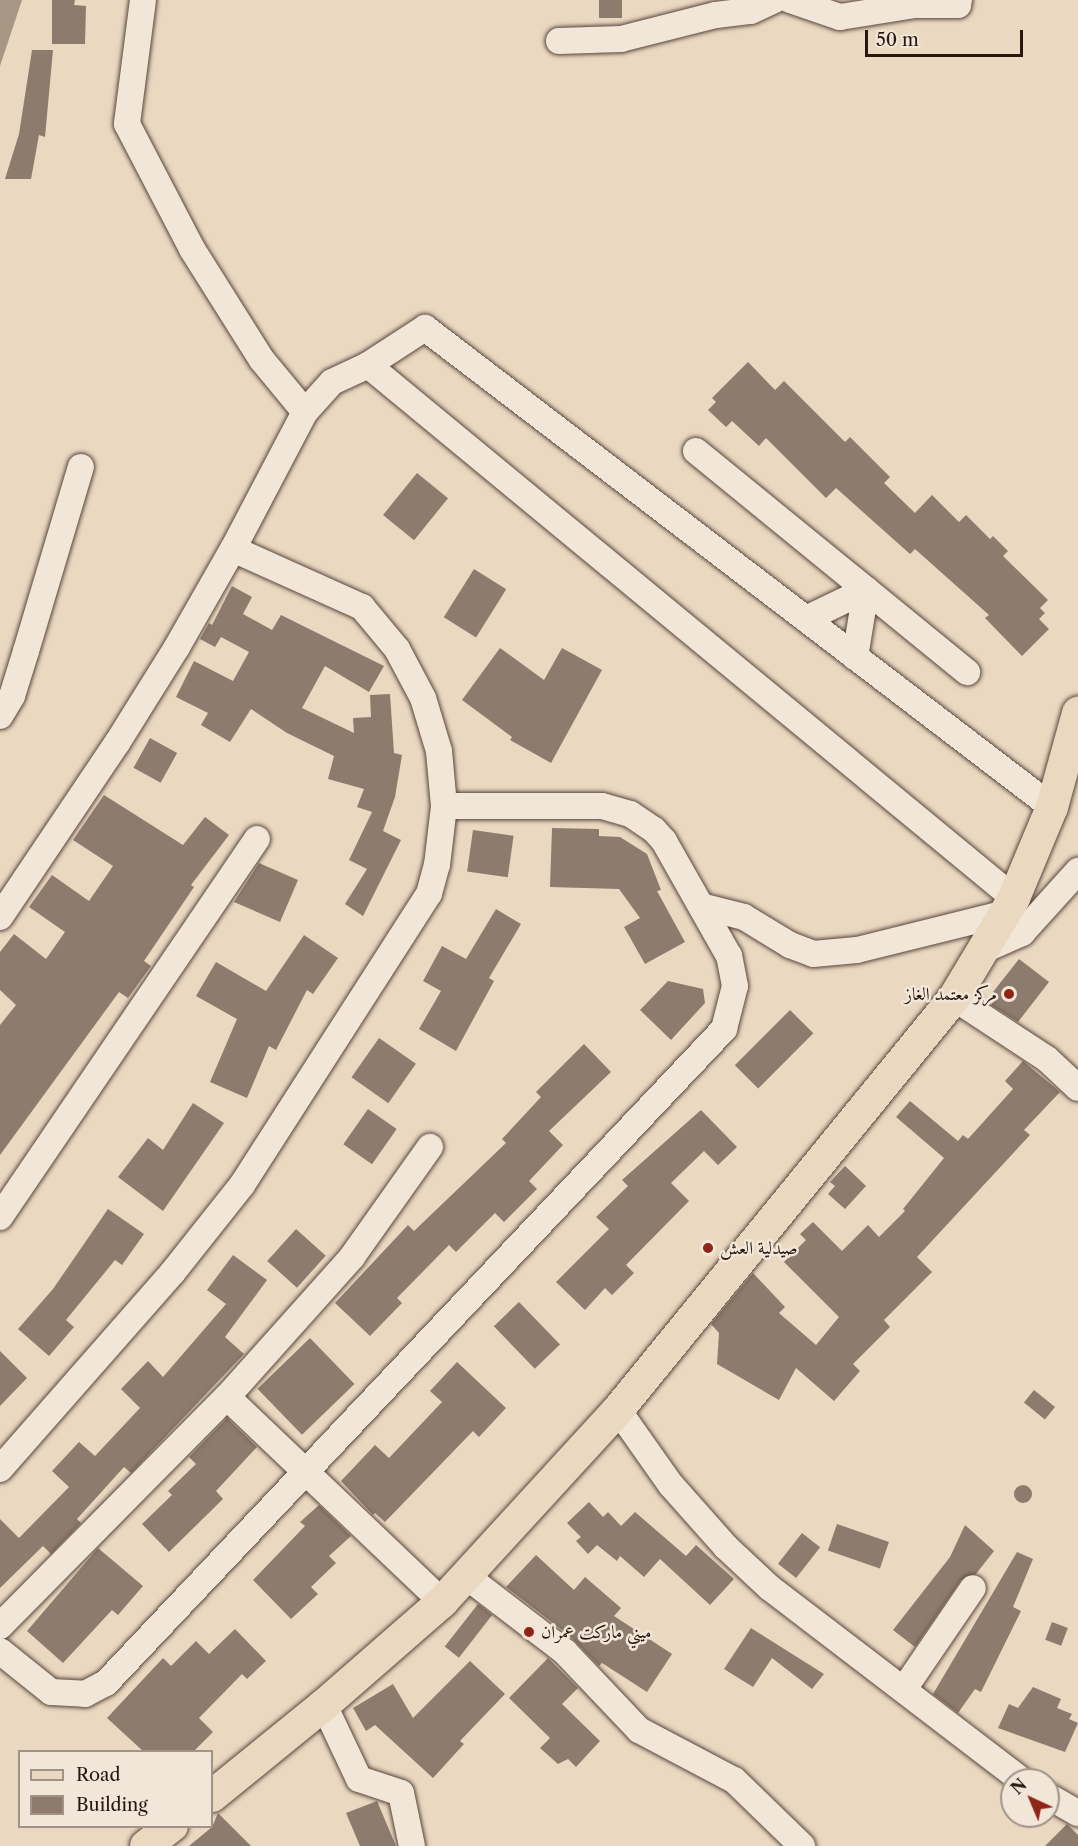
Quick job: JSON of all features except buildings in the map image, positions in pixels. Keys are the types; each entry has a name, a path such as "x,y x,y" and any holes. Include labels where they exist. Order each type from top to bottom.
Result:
{"main road":[{"path":"213,1795 324,1706 442,1602 618,1410 954,998 1008,906 1053,807 1078,713"},
{"path":"146,1846 171,1828"}],"street":[{"path":"143,0 127,123 192,249 262,360 305,412"},
{"path":"559,41 621,39 701,9 751,11 775,0"},
{"path":"790,0 840,17 915,5 958,5 959,0"},
{"path":"0,917 117,743 233,549 305,412 332,382 368,365 425,328 1053,807"},
{"path":"368,365 1008,906"},
{"path":"696,451 967,672"},
{"path":"0,716 12,696 81,467"},
{"path":"0,1469 173,1272 242,1185 429,894 440,845 444,806 439,751 429,715 411,673 380,627 362,607 233,549"},
{"path":"806,619 866,590"},
{"path":"855,657 866,590"},
{"path":"0,1651 51,1692 74,1696 96,1690 305,1475 716,1042 732,1008 733,971 664,841 630,814 588,805 444,806"},
{"path":"0,1217 257,839"},
{"path":"984,950 1022,933 1078,871"},
{"path":"700,906 744,917 790,945 813,954 857,950 1008,906"},
{"path":"954,998 1047,1059 1078,1088"},
{"path":"0,1626 227,1396 352,1257 430,1147"},
{"path":"227,1396 305,1475 442,1602"},
{"path":"618,1410 671,1485 726,1547 770,1588 1006,1768"},
{"path":"466,1576 565,1652 639,1730 734,1780 802,1846"},
{"path":"904,1689 974,1588"},
{"path":"324,1706 359,1779 401,1793 412,1846"},
{"path":"1060,1803 1078,1813"}],"shaded area":[{"path":"0,0 22,0 0,66"}],"place":[{"name":"مركز معتمد الغاز","path":"1009,994"},
{"name":"صيدلية العش","path":"708,1248"},
{"name":"ميني ماركت عمران","path":"529,1632"}]}
